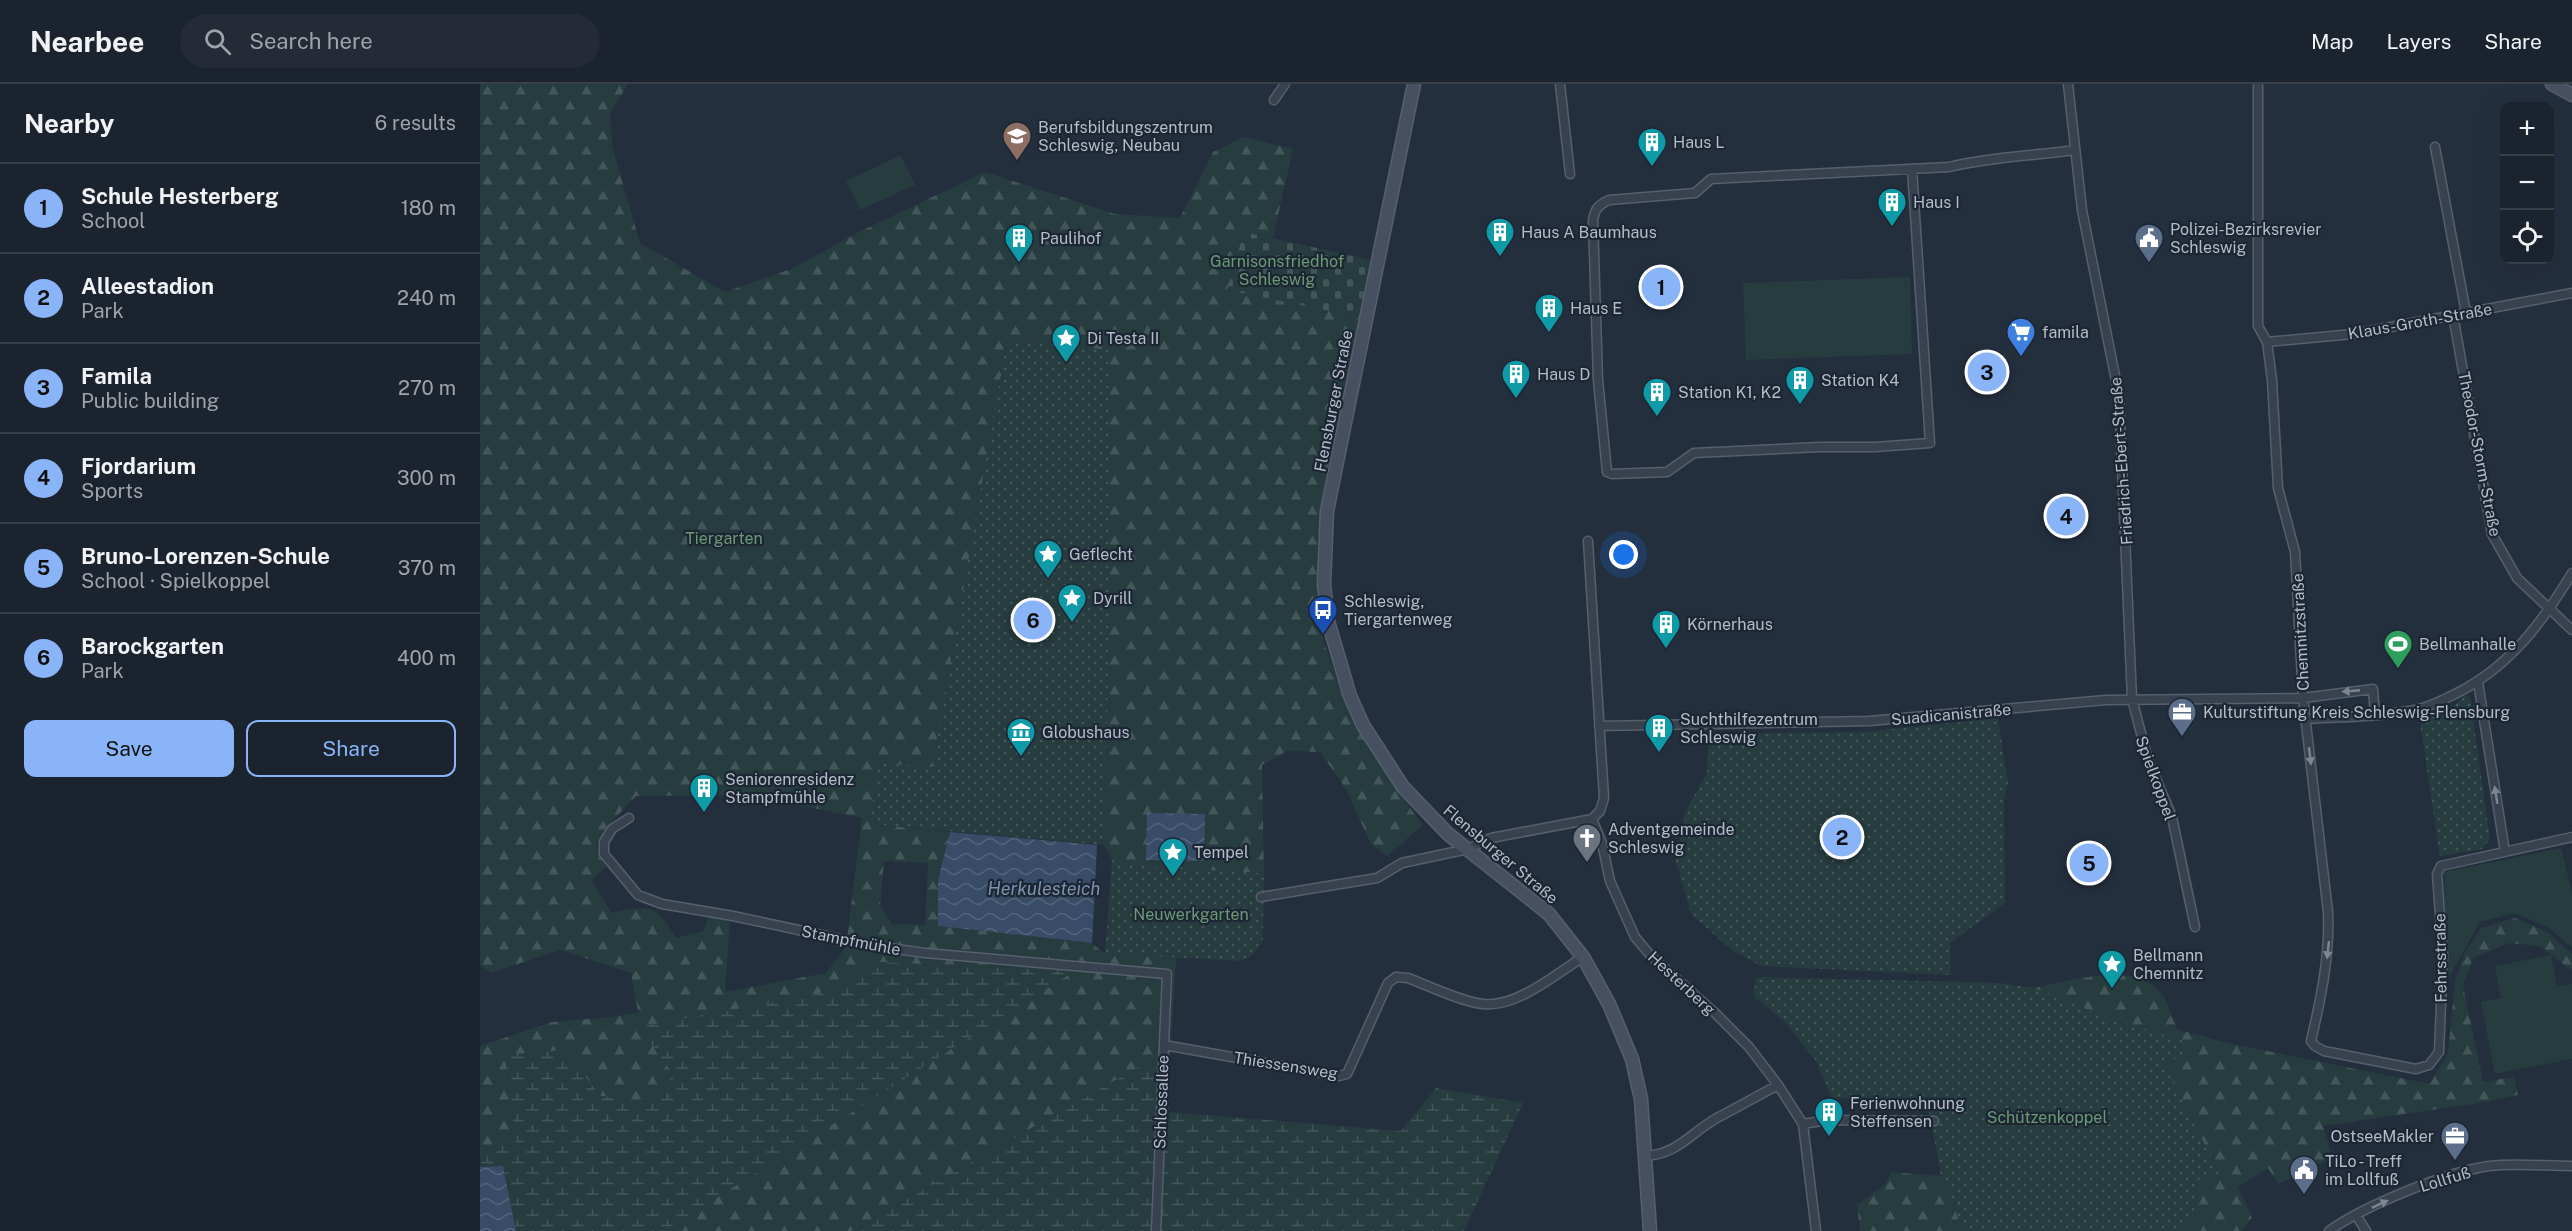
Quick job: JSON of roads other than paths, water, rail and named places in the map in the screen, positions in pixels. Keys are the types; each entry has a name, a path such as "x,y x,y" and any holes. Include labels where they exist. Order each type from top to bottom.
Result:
{"street":[{"path":"1274,100 1285,84"},
{"name":"Flensburger Straße","path":"1414,84 1327,511 1324,584 1326,609 1350,696 1363,725 1403,787 1448,834 1549,914 1583,957 1609,1004 1632,1059 1641,1099 1650,1231"},
{"path":"1560,84 1570,174"},
{"name":"Friedrich-Ebert-Straße","path":"2068,84 2082,210 2119,396 2132,699"},
{"name":"Chemnitzstraße","path":"2258,84 2258,326 2267,342 2272,380 2278,488 2295,552 2305,720 2328,912 2329,941 2311,1041 2314,1046 2324,1051 2416,1069 2429,1065 2439,1052"},
{"path":"2552,84 2572,95"},
{"path":"2435,147 2466,313"},
{"path":"1912,169 1930,443 1694,453 1667,471 1612,474 1607,472 1598,380 1593,220 1595,210 1600,204 1609,200 1695,193 1711,179 1912,169 2075,150"},
{"name":"Klaus-Groth-Straße","path":"2267,342 2353,334 2572,293"},
{"name":"Theodor-Storm-Straße","path":"2453,315 2492,534 2517,578 2549,611 2572,630"},
{"path":"1261,897 1377,878 1402,863 1468,849 1491,838 1592,819 1600,811 1604,798 1588,541"},
{"path":"2305,720 2415,710 2436,704 2478,682 2511,656 2549,611 2572,573"},
{"path":"2478,682 2505,852 2572,837"},
{"name":"Suadicanistraße","path":"1599,726 1881,720 2132,699 2303,698 2373,689 2375,715"},
{"name":"Spielkoppel","path":"2132,699 2148,760 2172,817 2195,927"},
{"name":"Stampfmühle","path":"629,818 612,829 604,842 604,854 638,895 662,904 733,916 868,945 925,953 1167,974"},
{"name":"Hesterberg","path":"1592,819 1602,843 1610,881 1635,937 1651,956 1714,1012 1749,1047 1778,1085 1803,1124 1816,1231"},
{"name":"Fehrsstraße","path":"2439,1052 2443,956 2437,873 2441,866 2505,852"},
{"name":"Thiessensweg","path":"1164,1045 1340,1076 1347,1074 1388,983 1396,977 1408,978 1482,1004 1497,1004 1512,1001 1583,957"},
{"name":"Schlossallee","path":"1156,1231 1167,974"},
{"path":"1644,1156 1664,1154 1672,1150 1717,1118 1778,1085"},
{"path":"1803,1124 1827,1120 1934,1122"},
{"name":"Lollfuß","path":"2329,1231 2356,1215 2417,1187 2471,1170 2490,1166 2572,1166"},
{"path":"2356,1215 2366,1231"}],"water":[{"path":"1147,813 1205,814 1204,861 1146,860"},
{"name":"Herkulesteich","path":"950,832 1097,845 1092,943 938,926 938,880"},
{"path":"503,1166 516,1231 480,1231 480,1167"}],"place":[{"name":"Berufsbildungszentrum Schleswig, Neubau","path":"1017,162"},
{"name":"Haus L","path":"1652,168"},
{"name":"Haus I","path":"1892,228"},
{"name":"Haus A Baumhaus","path":"1500,258"},
{"name":"Paulihof","path":"1019,264"},
{"name":"Polizei-Bezirksrevier Schleswig","path":"2149,264"},
{"name":"Schule Hesterberg","path":"1661,287"},
{"name":"Haus E","path":"1549,334"},
{"name":"famila","path":"2021,358"},
{"name":"Di Testa II","path":"1066,364"},
{"name":"Famila","path":"1987,372"},
{"name":"Haus D","path":"1516,400"},
{"name":"Station K4","path":"1800,406"},
{"name":"Station K1, K2","path":"1657,418"},
{"name":"Fjordarium","path":"2066,516"},
{"name":"Geflecht","path":"1048,580"},
{"name":"Barockgarten","path":"1033,620"},
{"name":"Dyrill","path":"1072,624"},
{"name":"Schleswig, Tiergartenweg","path":"1323,636"},
{"name":"Körnerhaus","path":"1666,650"},
{"name":"Bellmanhalle","path":"2398,670"},
{"name":"Kulturstiftung Kreis Schleswig-Flensburg","path":"2182,738"},
{"name":"Suchthilfezentrum Schleswig","path":"1659,754"},
{"name":"Globushaus","path":"1021,758"},
{"name":"Seniorenresidenz Stampfmühle","path":"704,814"},
{"name":"Alleestadion","path":"1842,837"},
{"name":"Bruno-Lorenzen-Schule","path":"2089,863"},
{"name":"Adventgemeinde Schleswig","path":"1587,864"},
{"name":"Tempel","path":"1173,878"},
{"name":"Bellmann Chemnitz","path":"2112,990"},
{"name":"Ferienwohnung Steffensen","path":"1829,1138"},
{"name":"OstseeMakler","path":"2455,1162"},
{"name":"TiLo - Treff im Lollfuß","path":"2304,1196"}],"park label":[{"name":"Garnisonsfriedhof Schleswig","path":"1277,270"},
{"name":"Tiergarten","path":"724,538"},
{"name":"Neuwerkgarten","path":"1191,914"},
{"name":"Schützenkoppel","path":"2047,1117"}]}
